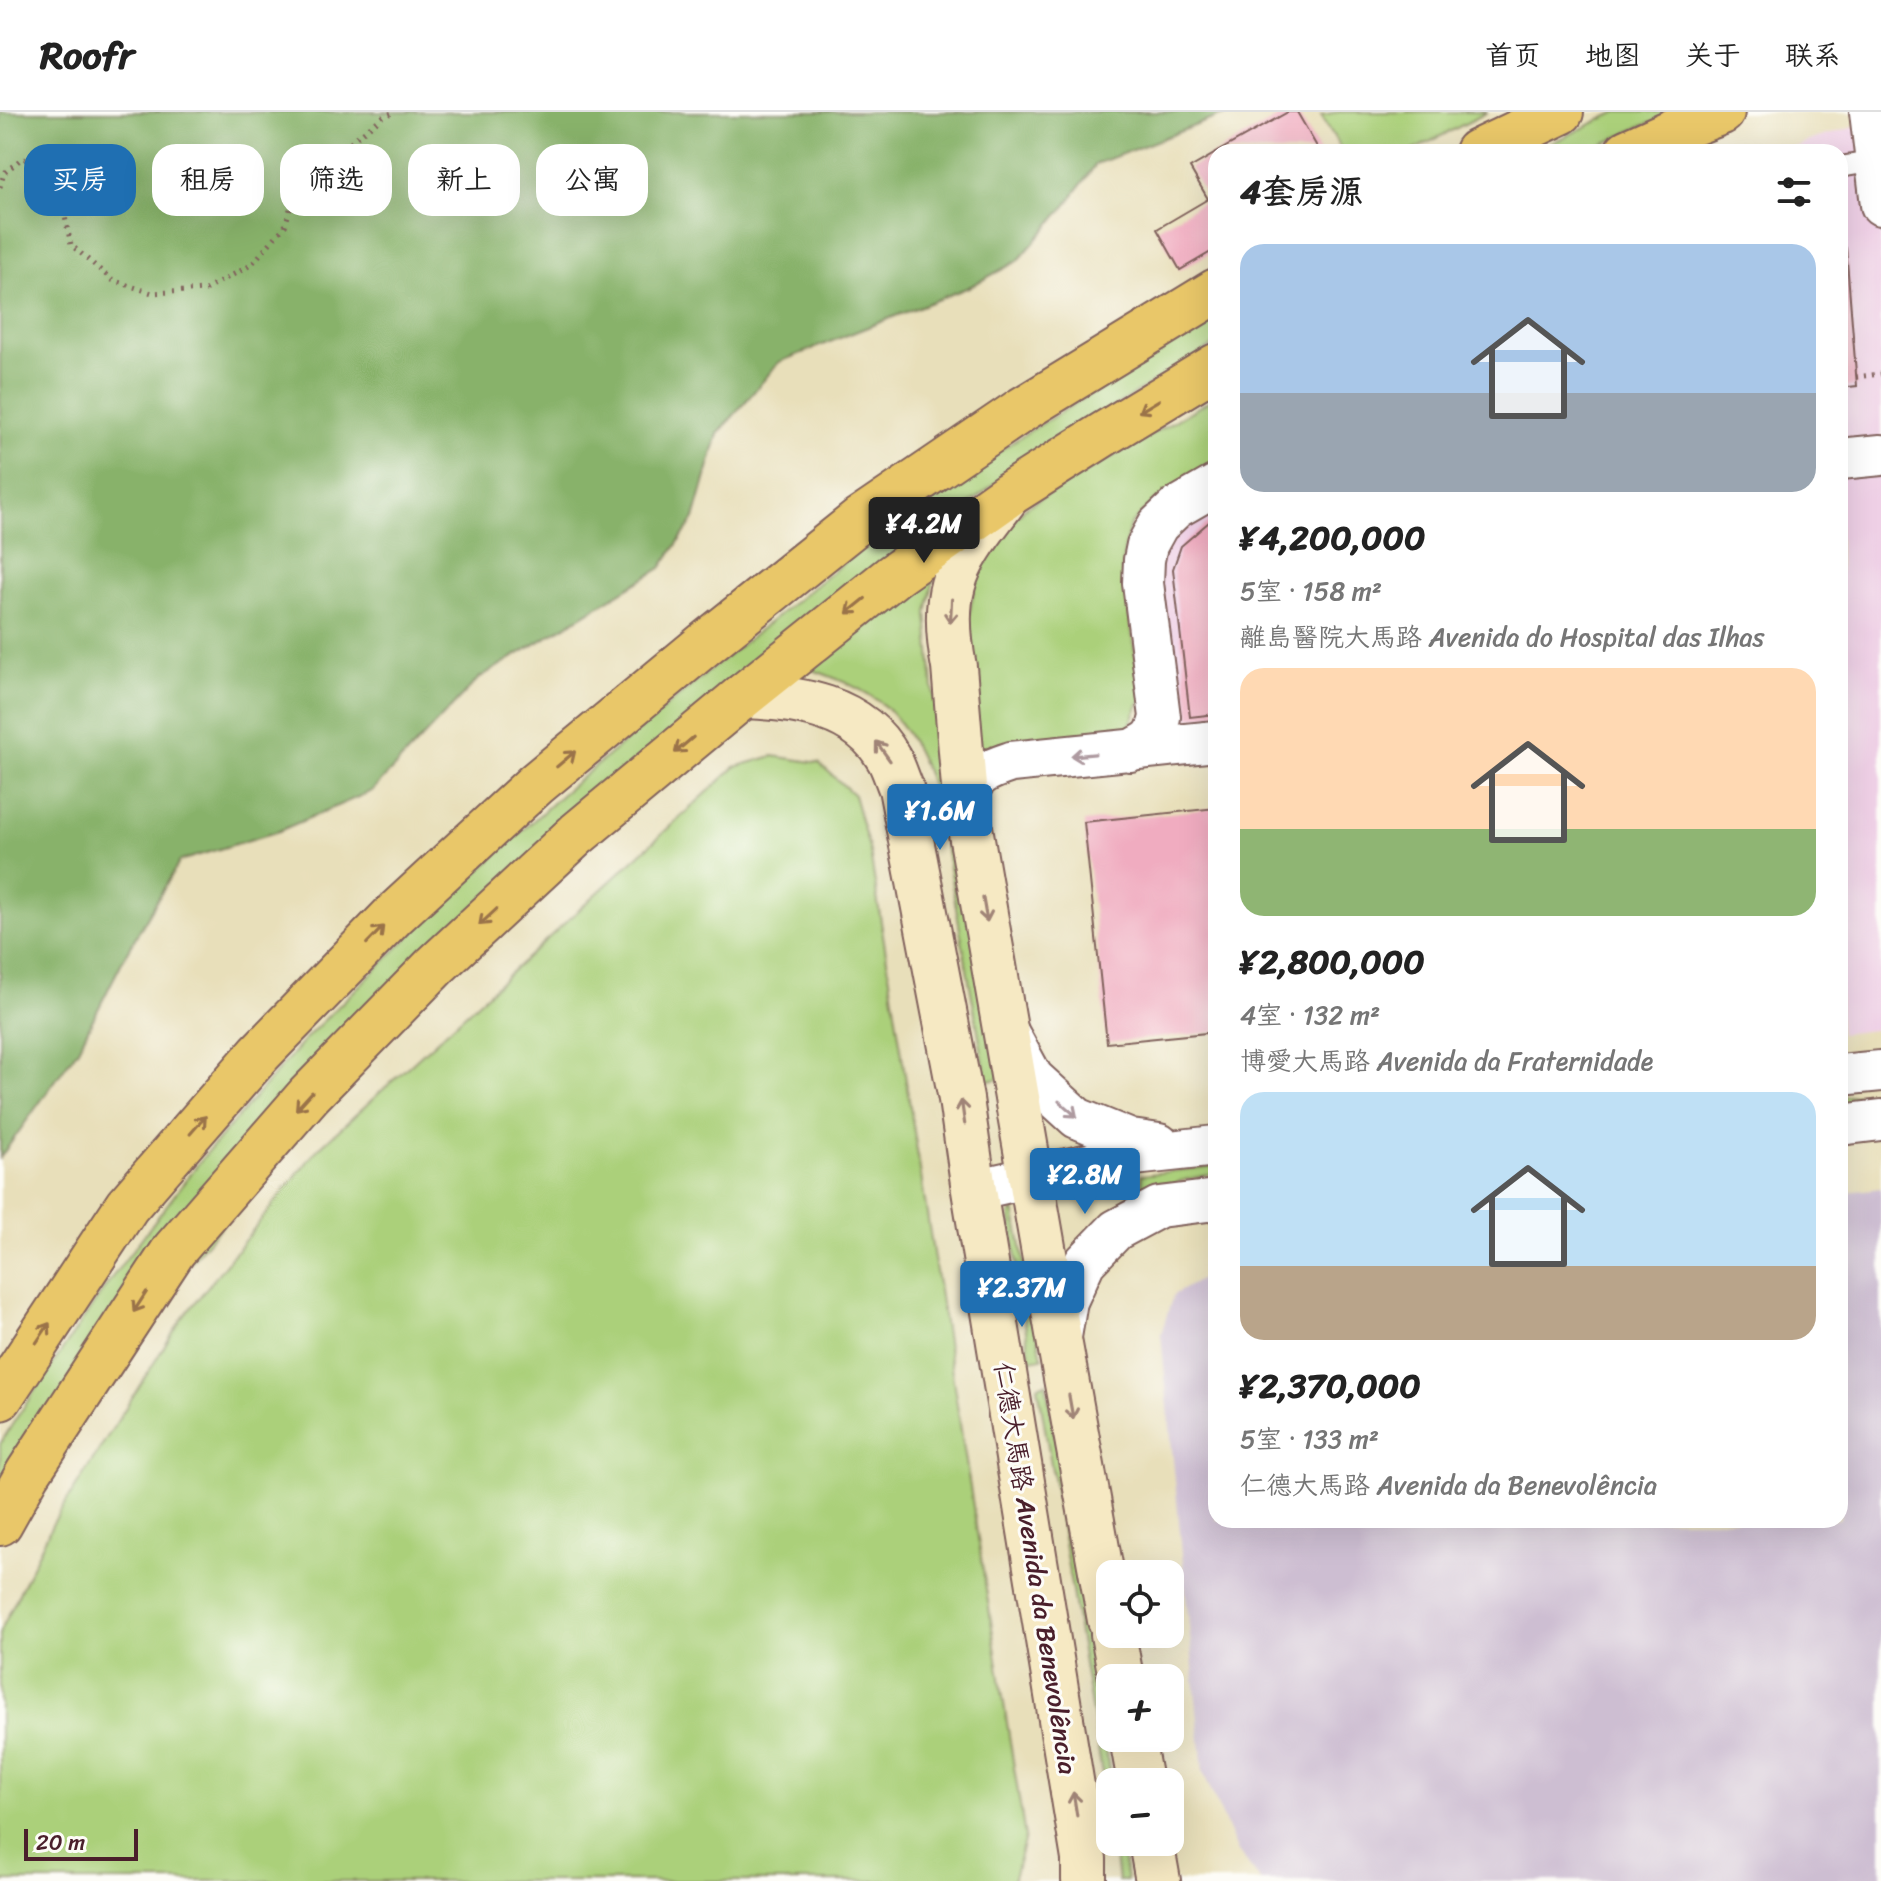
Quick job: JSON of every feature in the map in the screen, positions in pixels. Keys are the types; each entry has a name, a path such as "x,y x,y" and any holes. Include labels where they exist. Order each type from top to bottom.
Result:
{"main road":[{"path":"1494,144 1561,112"},
{"path":"1645,144 1722,112"},
{"path":"0,1398 127,1206 260,1053 395,914 536,784 860,520 1023,409 1208,296"},
{"path":"0,1523 28,1473 174,1250 309,1095 435,966 577,834 893,576 1009,494 1208,371"},
{"path":"1009,494 976,539 953,585 950,648 965,799 1099,1560"},
{"name":"仁德大馬路 Avenida da Benevolência","path":"743,696 783,697 817,704 851,720 869,733 889,759 901,788 961,1099 1084,1859 1084,1881"},
{"path":"1154,1856 1158,1881"}],"street":[{"path":"1870,112 1858,164 1881,205"},
{"path":"1130,751 1149,741 1157,731 1160,717 1143,583 1147,545 1158,525 1176,508 1208,490"},
{"path":"965,799 969,787 979,776 1011,762 1208,742"},
{"path":"1006,1026 1033,1078 1077,1118 1131,1140 1203,1147"},
{"path":"1848,1074 1881,1071"},
{"path":"1848,1124 1881,1120"},
{"path":"974,1190 1125,1156 1203,1147"},
{"path":"1060,1345 1067,1301 1085,1262 1116,1230 1159,1207 1208,1201"}],"path":[{"path":"0,187 4,173 21,159 41,161 60,193 71,245 112,280 152,293 205,290 251,265 285,226 298,182 384,116 395,112"},
{"path":"1856,377 1881,374"}],"shaded area":[{"path":"1881,119 1881,1029 1848,1033 1848,144 1802,144"},
{"path":"1208,505 1208,718 1169,721 1153,573 1164,536"},
{"path":"1881,1188 1881,1881 1261,1881 1238,1852 1203,1772 1161,1334 1173,1295 1208,1275 1208,1528 1848,1528 1848,1192"}],"green space":[{"path":"0,112 1238,112 1220,116 1096,164 1066,206 1018,261 969,287 779,362 718,434 694,519 661,568 479,678 372,791 279,831 180,861 127,952 78,1049 0,1158"},
{"path":"1338,112 1488,112 1426,144 1338,144 1321,115"},
{"path":"1617,112 1678,112 1603,144 1549,144"},
{"path":"1208,322 1208,349 1024,461 577,810 0,1485 0,1444 110,1280 205,1155 307,1037 423,923 561,795 873,539 1014,441"},
{"path":"1208,402 1208,469 1153,502 1130,525 1125,545 1122,569 1142,697 1130,725 1117,734 973,754 960,658 977,575 992,542 1026,507"},
{"path":"936,568 927,613 933,689 1000,1079 987,1081 937,801 922,762 902,725 883,705 856,687 805,667"},
{"path":"773,756 819,763 854,795 870,852 1025,1837 1013,1881 0,1881 0,1632 53,1523 181,1320 316,1151 735,767"},
{"path":"1881,1092 1881,1102 1848,1105 1848,1096"},
{"path":"1208,1167 1208,1175 1179,1182 1145,1198 1141,1175"},
{"path":"1014,1209 1042,1358 1030,1360 1010,1215"},
{"path":"1046,1383 1096,1690 1096,1736 1038,1386"},
{"path":"1099,1752 1106,1752 1109,1768 1101,1768"},
{"path":"1115,1856 1123,1856 1127,1881 1118,1881"}],"building":[{"path":"1288,112 1297,112 1315,144 1231,144"},
{"path":"1208,158 1208,199 1190,168"},
{"path":"1208,199 1208,254 1180,270 1157,229"},
{"path":"1848,273 1857,386 1848,387"},
{"path":"1208,523 1208,715 1190,717 1173,569 1181,546"},
{"path":"1208,809 1208,1033 1107,1043 1084,822"}]}
